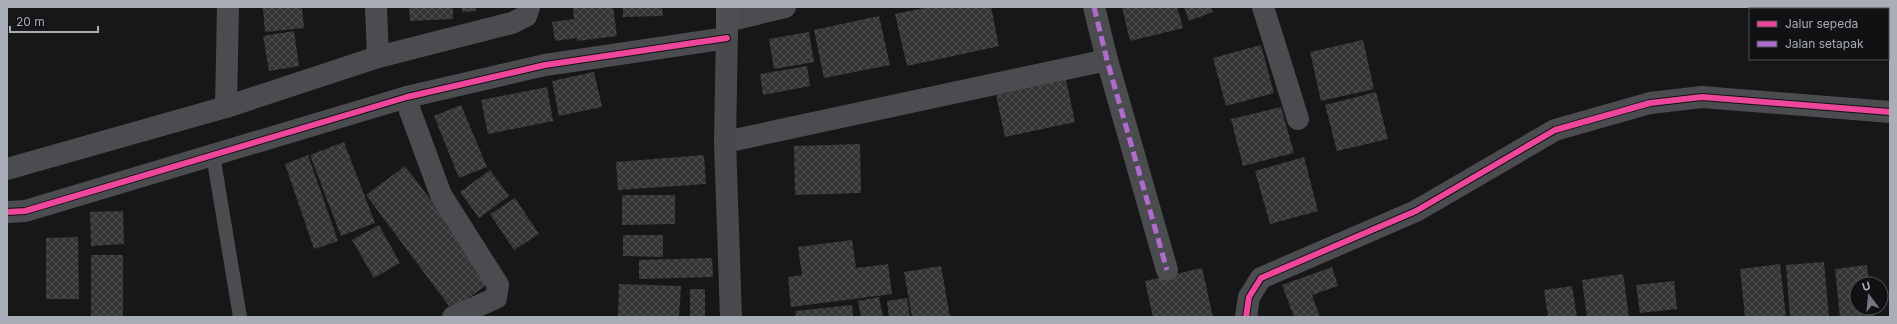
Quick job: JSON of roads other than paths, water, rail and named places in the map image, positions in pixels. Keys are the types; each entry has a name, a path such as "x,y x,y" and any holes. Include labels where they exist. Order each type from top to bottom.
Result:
{"main road":[{"path":"727,24 725,142 731,317"}],"street":[{"path":"226,107 228,7"},
{"path":"376,7 378,57"},
{"path":"7,169 226,107 378,57 512,22 526,16 529,7"},
{"path":"7,212 32,209 407,97 727,24 785,7"},
{"path":"1094,7 1107,60 1167,270"},
{"path":"1263,7 1298,118"},
{"path":"725,142 1107,60"},
{"path":"407,97 410,111 441,195 498,285 496,298 453,317"},
{"path":"1246,317 1249,297 1261,278 1416,211 1555,130 1650,103 1702,97 1890,112"}],"lane":[{"path":"213,155 240,317"}]}
